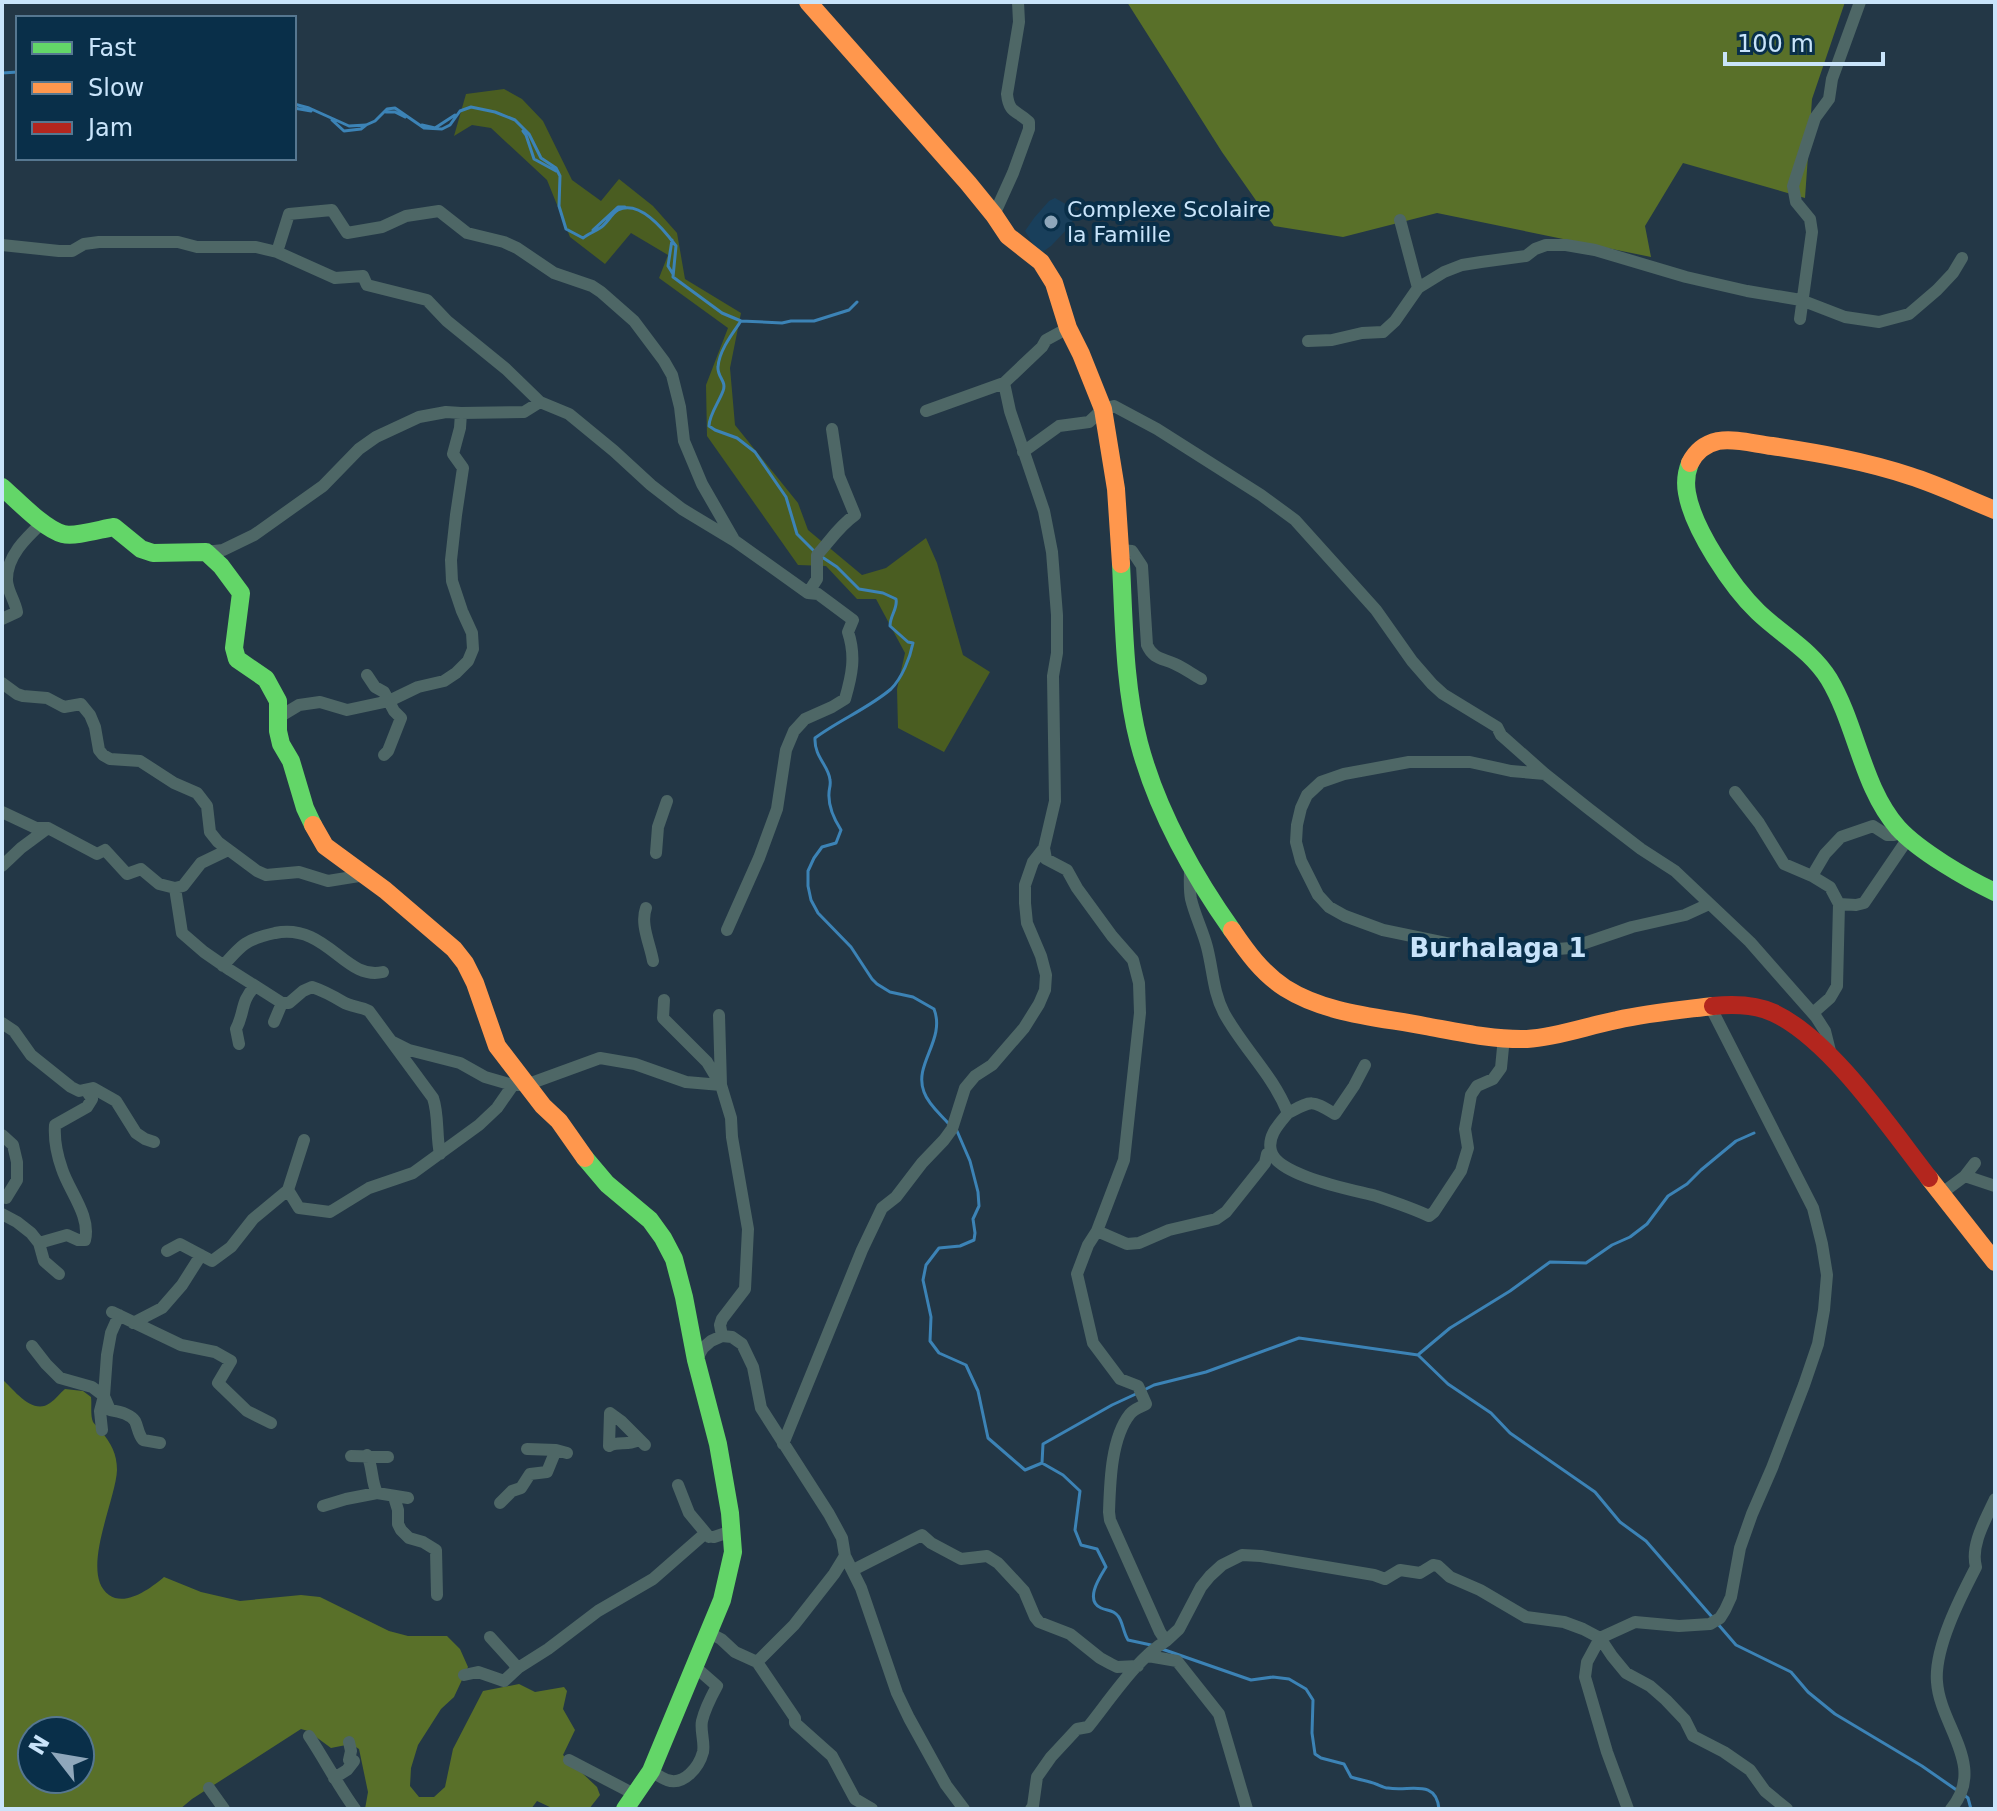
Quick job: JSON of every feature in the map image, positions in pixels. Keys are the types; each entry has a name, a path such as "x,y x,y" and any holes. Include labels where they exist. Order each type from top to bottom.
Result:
{"street":[{"path":"808,2 994,215 1008,236 1041,262 1054,283 1068,328 1103,409 1116,489 1126,651 1139,743 1161,808 1190,866 1252,959 1281,986 1306,999 1341,1010 1483,1036 1540,1038 1643,1015 1710,1006 1741,1005 1766,1009 1779,1015 1832,1058 1995,1262"},
{"path":"994,215 1029,129 1029,122 1008,105 1007,94 1019,22 1018,2"},
{"path":"1800,319 1812,232 1810,219 1796,202 1793,186 1815,118 1829,99 1832,79 1860,2"},
{"path":"277,252 289,214 332,210 347,233 382,227 406,216 439,211 467,233 504,242 554,273 592,286 634,321 672,375 684,441 702,484 735,541"},
{"path":"1400,220 1418,288"},
{"path":"2,245 72,251 84,244 140,241 178,242 197,247 256,247 277,252 335,278 363,276 367,285 427,300 540,402 569,414 682,509 735,541 808,593 818,594 853,620 848,632 853,671 845,699 805,719 794,731 783,761 777,809 727,930"},
{"path":"1308,341 1383,332 1395,321 1418,288 1444,272 1462,265 1526,256 1546,245 1595,250 1702,281 1801,300 1845,317 1879,322 1909,314 1937,290 1962,258"},
{"path":"926,411 1004,383 1046,340 1068,328"},
{"path":"1004,383 1010,411 1044,511 1052,552 1057,615 1057,653 1053,676 1055,801 1044,848 1046,859 1067,870 1112,936 1133,960 1139,983 1140,1013 1124,1160 1077,1274 1093,1343 1120,1379 1138,1386 1146,1404 1132,1412 1118,1434 1109,1512 1130,1566 1166,1641"},
{"path":"2,487 43,522 66,535 114,527 141,549 153,553 223,550 254,535 323,486 359,449 376,437 419,417 446,412 524,412 540,402"},
{"path":"1023,452 1059,426 1089,422 1103,409 1114,406 1157,429 1295,520 1376,610 1432,684 1497,727 1501,735 1545,774 1641,849 1675,871 1750,942 1813,1013 1825,1031 1832,1058"},
{"path":"279,717 299,705 320,702 347,710 389,701 418,687 444,681 468,661 473,649 472,633 452,581 453,537 463,468 453,454 461,413"},
{"path":"808,593 817,579 817,555 840,526 855,515 839,476 832,429"},
{"path":"1995,510 1893,471 1807,451 1735,441 1713,442 1699,451 1686,468 1684,483 1689,502 1711,547 1748,602 1821,667 1833,687 1882,803 1904,833 1972,881 1995,892"},
{"path":"2,619 17,612 7,583 16,551 43,522"},
{"path":"1121,550 1132,551 1142,566 1150,653 1201,679"},
{"path":"206,552 241,593 234,648 237,659 266,679 278,701 281,744 291,761 305,808 325,846 438,933 454,949 475,983 497,1046 520,1085 559,1121 607,1184 650,1220 674,1259 718,1444 732,1531 733,1552 727,1586 651,1771 630,1802 569,1760"},
{"path":"367,675 375,687 384,692 401,718 384,755"},
{"path":"2,683 23,696 47,698 64,707 81,704 90,715 103,755 110,759 140,761 174,783 197,793 207,806 210,832 218,842 266,875 299,872 328,881 365,875"},
{"path":"1545,774 1511,771 1470,762 1409,762 1344,774 1321,782 1307,795 1299,816 1296,842 1301,861 1318,895 1329,907 1364,925 1465,947 1509,953 1570,948 1632,927 1685,915 1709,904"},
{"path":"1735,792 1784,864 1830,887 1839,904 1837,986 1830,998 1813,1013"},
{"path":"656,853 658,827 667,801"},
{"path":"2,812 36,828 48,828 97,854 105,850 127,874 141,869 159,884 175,888 183,886 201,863 228,850"},
{"path":"1812,876 1825,854 1841,837 1873,826 1887,835 1904,833"},
{"path":"2,866 48,828"},
{"path":"1839,904 1864,903 1904,833"},
{"path":"783,1444 882,1208 896,1197 944,1140 952,1129 965,1088 975,1076 992,1065 1024,1028 1039,1004 1045,990 1046,975 1027,923 1025,885 1033,862 1044,848"},
{"path":"1190,866 1192,900 1208,951 1215,991 1234,1029 1273,1081 1288,1113"},
{"path":"175,888 182,933 223,966 282,1003 289,1003 309,987 369,1011 433,1098 440,1154"},
{"path":"646,908 644,924 653,961"},
{"path":"223,966 249,940 291,931 310,936 361,972 383,972"},
{"path":"239,1044 236,1029 246,997 255,986"},
{"path":"664,1000 663,1018 707,1062 721,1085 731,1118 748,1229 745,1289 722,1319 722,1336"},
{"path":"274,1022 282,1003"},
{"path":"1628,1809 1585,1677 1587,1662 1600,1638 1635,1622 1679,1626 1715,1621 1731,1597 1740,1548 1804,1385 1818,1344 1824,1310 1827,1275 1813,1208 1710,1006"},
{"path":"719,1015 721,1085"},
{"path":"2,1023 14,1031 31,1055 71,1087 79,1091 93,1088 116,1101 136,1133 154,1142"},
{"path":"1365,1065 1335,1114 1310,1102 1288,1113 1270,1139 1271,1153 1276,1160 1328,1185 1390,1200 1429,1216 1461,1171 1468,1148 1465,1129 1471,1095 1477,1086 1493,1079 1501,1068 1504,1037"},
{"path":"389,1040 409,1050 460,1063 485,1077 520,1085"},
{"path":"288,1190 299,1208 330,1212 369,1188 413,1173 479,1125 520,1085 600,1058 635,1064 686,1082 721,1085"},
{"path":"39,1243 67,1235 85,1240 92,1226 62,1170 54,1135 55,1125 87,1107 92,1099 86,1090"},
{"path":"2,1135 13,1145 17,1162 17,1180 4,1194 9,1204 6,1216 31,1233 39,1243 39,1265 59,1274"},
{"path":"167,1251 180,1244 212,1261 231,1247 253,1219 288,1190 304,1140"},
{"path":"1097,1231 1127,1244 1139,1243 1169,1230 1216,1219 1226,1212 1265,1163 1267,1154 1271,1153"},
{"path":"1942,1193 1965,1176 1975,1163"},
{"path":"1965,1176 1995,1186"},
{"path":"133,1323 162,1308 182,1285 201,1255"},
{"path":"102,1430 100,1411 115,1314 181,1345 241,1355"},
{"path":"696,1360 703,1348 722,1336 732,1337 742,1344 753,1367 761,1408 842,1538 845,1556 853,1570 897,1693 946,1785 964,1809"},
{"path":"32,1346 60,1378 92,1387 104,1396 110,1410 135,1421 137,1432 143,1440 160,1443"},
{"path":"215,1352 231,1361 217,1388 247,1411 271,1423"},
{"path":"500,1503 512,1491 521,1488 530,1474 547,1472 561,1451 527,1449"},
{"path":"367,1455 377,1493"},
{"path":"351,1456 388,1457"},
{"path":"678,1485 689,1513 709,1537"},
{"path":"323,1506 377,1493 408,1498"},
{"path":"394,1497 401,1530 409,1538 436,1550 437,1595"},
{"path":"1951,1809 1961,1792 1964,1767 1959,1744 1942,1705 1937,1682 1938,1666 1952,1617 1976,1567 1974,1558 1980,1532 1995,1499"},
{"path":"464,1675 478,1672 504,1681 598,1611 653,1579 704,1535 714,1537 732,1531"},
{"path":"853,1570 922,1535 961,1559 987,1556 998,1563 1024,1591 1039,1622 1070,1634 1100,1658 1117,1667 1138,1666"},
{"path":"1031,1809 1037,1777 1051,1757 1077,1729 1088,1727 1155,1647 1179,1629 1210,1576 1222,1565 1242,1555 1385,1579 1400,1570 1420,1573 1433,1565 1438,1566 1450,1577 1480,1590 1526,1617 1564,1622 1583,1629 1600,1638 1626,1673 1650,1686 1666,1700 1685,1720 1693,1736 1750,1770 1765,1791 1787,1809"},
{"path":"757,1662 794,1625 845,1556"},
{"path":"709,1633 735,1652 757,1662 795,1718 795,1723 832,1756 855,1799 872,1809"},
{"path":"490,1637 518,1668"},
{"path":"1148,1656 1177,1661 1219,1714 1247,1809"},
{"path":"651,1771 669,1781 676,1781 697,1766 703,1750 701,1725 717,1686 701,1672 692,1669"},
{"path":"309,1736 355,1809"},
{"path":"334,1778 354,1761 349,1760 349,1742"},
{"path":"832,1756 845,1748"},
{"path":"209,1788 224,1809"}],"shaded area":[{"name":"Complexe Scolaire la Famille","path":"1055,198 1078,211 1069,227 1041,253 1025,231 1049,201"}],"green space":[{"path":"1127,2 1845,2 1812,99 1805,198 1683,163 1645,226 1651,257 1437,213 1343,237 1274,226 1222,152"},
{"path":"504,89 522,99 543,121 572,180 601,201 619,179 653,206 677,233 685,279 741,313 730,368 735,425 798,503 808,530 862,575 886,568 926,538 937,563 963,655 990,672 944,752 898,728 897,689 905,653 876,599 857,599 826,566 798,565 707,436 706,385 728,328 659,278 668,255 631,233 605,264 570,237 547,180 491,128 472,125 454,136 466,94"},
{"path":"2,1379 24,1400 37,1406 50,1403 65,1389 83,1391 91,1397 93,1422 105,1435 117,1464 98,1554 97,1571 101,1585 109,1595 123,1599 130,1597 145,1591 164,1577 201,1592 240,1601 301,1595 320,1597 389,1631 408,1636 447,1636 460,1649 468,1667 454,1697 441,1709 418,1745 411,1768 410,1786 419,1797 434,1797 445,1787 453,1749 483,1691 519,1684 535,1692 564,1687 567,1691 563,1709 575,1730 563,1755 597,1787 600,1795 589,1809 554,1809 537,1801 531,1809 365,1809 368,1792 359,1749 351,1744 331,1748 301,1729 180,1809 2,1809"}],"waterway":[{"path":"2,73 16,72"},
{"path":"296,105 349,126 366,125 387,109 395,108 424,128 442,129 450,125 460,111 471,107 495,112 515,120 529,134 541,158 556,168 560,176 559,206 566,229 583,238 602,226 618,210 635,209 643,213 659,225 676,246 673,277 722,313 741,321 814,321 849,310 857,302"},
{"path":"296,108 311,111"},
{"path":"386,112 405,117"},
{"path":"422,125 435,128 455,115"},
{"path":"332,120 344,131 361,129 366,125"},
{"path":"523,131 534,159 556,171"},
{"path":"593,230 618,207 625,207"},
{"path":"672,240 668,266 673,274"},
{"path":"741,321 726,343 719,361 718,370 724,388 709,426 737,438 755,452 786,497 797,534 816,553"},
{"path":"822,557 859,589 883,593 896,599 890,626 913,643 905,668 891,689 815,738 817,751 829,775 831,808 841,830 836,843 822,847 808,871 811,900 818,913 851,947 877,984 890,992 913,997 934,1009 936,1031 922,1082 928,1101 948,1123"},
{"path":"957,1131 970,1161 979,1206 973,1219 974,1240 960,1246 939,1248 926,1265 923,1280 931,1317 930,1341 939,1353 966,1365 978,1391 988,1438 1025,1470 1042,1463 1063,1475 1080,1491 1075,1530 1081,1545 1097,1549 1106,1567 1095,1588 1094,1600 1101,1608 1118,1616 1128,1640 1151,1645"},
{"path":"1419,1354 1450,1328 1550,1262 1586,1263 1630,1237 1647,1224 1668,1196 1687,1184 1736,1141 1754,1133"},
{"path":"1144,1390 1206,1372 1299,1338 1418,1355 1448,1384 1491,1413 1510,1433 1595,1492 1620,1522 1646,1541 1712,1617"},
{"path":"1042,1463 1043,1444 1138,1393"},
{"path":"1717,1623 1736,1645 1791,1672 1808,1692 1835,1714 1958,1791"},
{"path":"1162,1649 1251,1680 1273,1677 1289,1679 1306,1689 1313,1700 1315,1754 1344,1764 1351,1777 1386,1788 1427,1790 1437,1799 1439,1809"},
{"path":"1964,1795 1971,1809"}],"traffic: fast":[{"path":"1690,463 1686,478 1687,493 1705,540 1748,601 1805,651 1829,679 1886,812 1918,846 1995,892"},
{"path":"2,487 39,520 63,534 81,534 114,527 141,549 153,553 206,552 221,566 241,593 234,648 237,659 266,679 278,701 281,744 291,761 313,825"},
{"path":"1121,564 1130,699 1146,768 1177,840 1232,930"},
{"path":"585,1158 607,1184 650,1220 674,1259 718,1444 733,1552 722,1600 651,1771 625,1809"}],"traffic: slow":[{"path":"808,2 968,183 1008,236 1041,262 1054,283 1068,328 1103,409 1116,489 1121,564"},
{"path":"1690,463 1698,452 1713,442 1745,442 1876,466 1932,484 1995,510"},
{"path":"313,825 325,846 385,890 454,949 475,983 497,1046 543,1106 559,1121 585,1158"},
{"path":"1232,930 1269,976 1301,997 1353,1013 1476,1035 1538,1038 1629,1018 1713,1006"},
{"path":"1929,1178 1995,1262"}],"traffic: jam":[{"path":"1713,1006 1736,1005 1774,1013 1817,1043 1878,1111 1929,1178"}],"place":[{"name":"Complexe Scolaire la Famille","path":"1051,222"}],"district":[{"name":"Burhalaga 1","path":"1498,948"}]}
